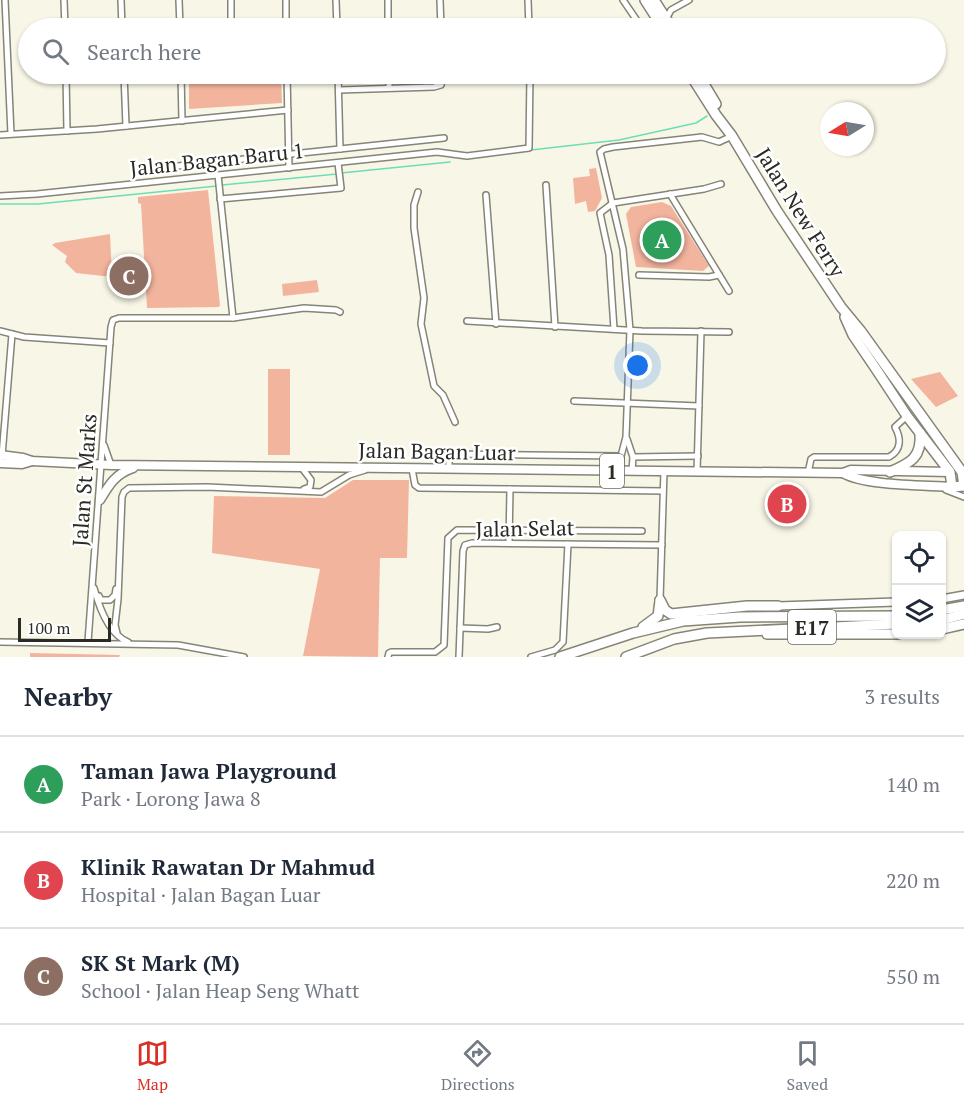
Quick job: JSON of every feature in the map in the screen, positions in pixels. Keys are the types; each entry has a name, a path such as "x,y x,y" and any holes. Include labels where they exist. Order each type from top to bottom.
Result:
{"highway":[{"path":"645,0 659,18"},
{"path":"654,0 662,18"},
{"name":"Jalan New Ferry","path":"696,84 732,136"},
{"name":"Jalan New Ferry","path":"703,84 777,210 841,307 944,448 963,469 964,486"},
{"name":"Jalan New Ferry","path":"841,307 854,335 908,416 951,472"},
{"path":"890,472 914,458 921,443 920,432"},
{"name":"1","path":"951,472 963,469"},
{"path":"951,472 952,487"},
{"name":"1","path":"952,487 964,486"},
{"path":"660,600 665,610 671,614 747,606 778,606"},
{"path":"633,633 656,619 660,600"},
{"path":"683,621 778,606"},
{"path":"946,609 964,606"},
{"path":"946,619 964,614"},
{"name":"E17","path":"558,654 683,621 740,617 892,620"},
{"name":"E17","path":"626,657 674,639 707,633 892,620"},
{"path":"946,628 964,624"},
{"path":"732,631 793,636 892,634"}],"main road":[{"name":"Jalan Bagan Luar","path":"1,458 22,464 32,461 142,466 808,473 843,473 851,470 951,472"},
{"path":"100,500 114,478 121,473 142,466"},
{"name":"Jalan Bagan Luar","path":"843,473 851,478 867,481 952,487"}],"street":[{"path":"5,0 11,134"},
{"path":"64,0 64,18"},
{"path":"121,0 122,18"},
{"path":"179,0 180,18"},
{"path":"231,0 231,18"},
{"path":"286,0 286,18"},
{"path":"336,0 337,18"},
{"path":"388,0 388,18"},
{"path":"440,0 441,18"},
{"path":"528,0 529,18"},
{"path":"623,0 635,18"},
{"path":"669,18 676,6 689,0"},
{"path":"66,84 67,131"},
{"path":"124,84 126,126"},
{"path":"181,84 182,121"},
{"path":"287,84 289,168"},
{"path":"339,84 340,149"},
{"path":"390,84 390,88"},
{"path":"339,90 441,84"},
{"name":"Jalan Bagan Baru 1","path":"0,196 437,152 468,156 529,148 530,84"},
{"path":"0,135 126,126 288,110"},
{"path":"620,471 626,437 630,330 623,249 600,152 613,147 702,137 719,142 732,136"},
{"name":"Jalan Bagan Baru 1","path":"159,168 444,138"},
{"path":"436,139 437,152"},
{"path":"220,199 340,188 338,163"},
{"path":"218,175 233,318 309,308 340,312"},
{"path":"614,329 609,255 600,213 613,203 721,184"},
{"path":"546,185 555,327"},
{"path":"418,192 414,205 414,228 424,298 421,324 434,386 443,395 455,422"},
{"path":"670,194 729,291"},
{"path":"486,195 496,324"},
{"path":"639,275 709,277 719,275"},
{"name":"Jalan St Marks","path":"88,642 100,500 106,465 103,441 113,320 119,318 233,318"},
{"path":"467,321 555,327 729,332"},
{"path":"0,331 24,337 110,343"},
{"path":"697,472 701,331"},
{"path":"1,458 12,334"},
{"path":"574,401 699,406"},
{"path":"808,473 814,457 889,457 894,454 900,443 895,427 908,416"},
{"path":"626,437 633,457 632,471"},
{"path":"103,441 106,465"},
{"path":"449,469 449,454 621,456"},
{"path":"633,457 698,456"},
{"path":"294,490 310,487 311,480 302,468"},
{"path":"117,633 115,625 122,497 129,488 207,487 321,492 349,475 371,469"},
{"path":"412,469 415,484 419,488 663,491"},
{"path":"660,600 664,471"},
{"path":"934,485 964,497"},
{"path":"509,543 510,489"},
{"path":"388,657 391,652 437,652 444,644 449,536 460,529 642,531"},
{"path":"624,544 625,531"},
{"name":"Jalan Selat","path":"459,657 465,545 509,543 662,545"},
{"path":"531,657 558,654 565,638 568,544"},
{"path":"93,584 101,600 106,601 115,595 119,576"},
{"path":"93,584 99,606 122,640 130,644"},
{"path":"946,598 964,595"},
{"path":"778,606 892,602"},
{"path":"445,624 488,629 497,627"},
{"path":"0,642 178,645 244,657"}],"shaded area":[{"path":"189,84 281,84 282,103 189,109"},
{"path":"596,168 602,198 595,211 588,212 586,201 575,204 573,178 590,176 589,169"},
{"path":"208,190 219,307 147,308 141,204 138,203 138,197"},
{"path":"662,202 671,206 709,266 703,271 636,267 626,214 631,207"},
{"path":"110,234 112,277 76,273 65,262 67,256 52,245 55,243"},
{"path":"317,280 319,292 283,296 282,284"},
{"path":"268,369 290,369 290,455 268,455"},
{"path":"940,372 958,396 936,407 911,379"},
{"path":"353,480 409,480 407,558 380,558 378,657 303,656 320,569 212,553 214,496 325,498"},
{"path":"30,653 120,655 119,657 30,657"}],"waterway":[{"path":"531,150 619,140 696,123 707,116"},
{"path":"341,173 450,162"},
{"path":"222,185 337,174"},
{"path":"0,204 38,204 217,186"}],"place":[{"name":"Taman Jawa Playground","path":"662,240"},
{"name":"SK St Mark (M)","path":"129,276"},
{"name":"Klinik Rawatan Dr Mahmud","path":"787,504"}]}
